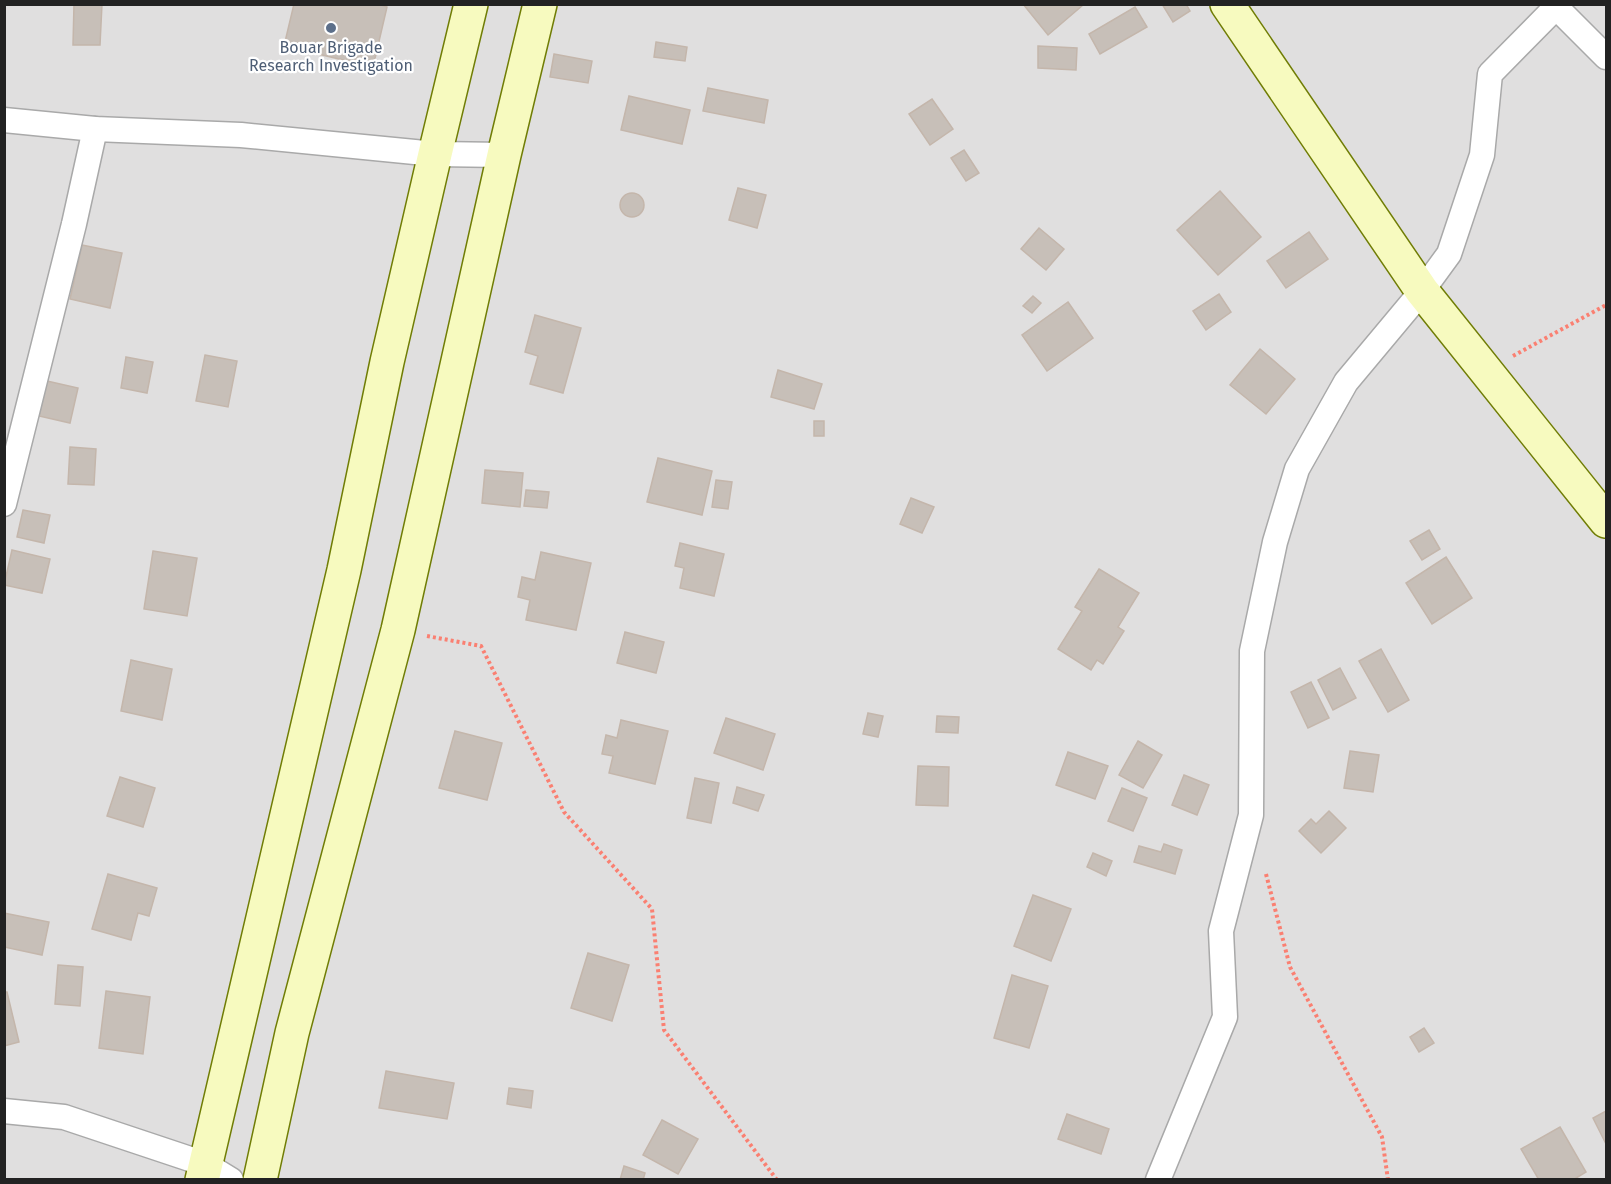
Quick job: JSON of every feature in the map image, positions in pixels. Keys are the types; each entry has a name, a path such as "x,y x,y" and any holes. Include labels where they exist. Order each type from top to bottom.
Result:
{"main road":[{"path":"212,1174 387,362 471,4"},
{"path":"260,1179 292,1033 398,630 540,4"},
{"path":"1227,4 1422,291 1606,521"}],"street":[{"path":"1158,1179 1225,1017 1221,931 1251,815 1251,651 1275,542 1297,469 1346,382 1422,291 1449,254 1482,155 1490,74 1556,5 1606,57"},
{"path":"4,120 95,129 241,135 435,154 504,155"},
{"path":"4,504 74,224 95,129"},
{"path":"4,1111 64,1117 212,1174"}],"path":[{"path":"1486,371 1606,305"},
{"path":"398,630 481,646 564,812 652,909 664,1030 777,1179"},
{"path":"1264,869 1290,966 1382,1137 1388,1179"}],"shaded area":[{"path":"5,5 1606,5 1606,1179 5,1179"}],"building":[{"path":"74,4 102,4 100,45 73,45"},
{"path":"294,4 378,4 387,7 373,67 284,46"},
{"path":"1023,4 1082,4 1083,5 1048,35"},
{"path":"1162,4 1186,4 1190,11 1173,22"},
{"path":"1135,7 1147,27 1100,54 1089,34"},
{"path":"656,42 687,47 685,61 654,57"},
{"path":"1038,46 1077,48 1076,70 1038,68"},
{"path":"554,54 592,61 588,83 550,77"},
{"path":"708,88 768,100 764,123 703,111"},
{"path":"629,96 690,110 682,144 621,130"},
{"path":"932,99 953,129 930,145 909,114"},
{"path":"964,150 979,173 966,181 951,158"},
{"path":"738,188 766,195 757,228 729,220"},
{"path":"1220,191 1261,237 1218,275 1177,230"},
{"path":"632,193 641,196 644,205 641,214 632,217 623,214 620,205 623,196"},
{"path":"1039,228 1064,249 1046,270 1021,249"},
{"path":"1309,232 1328,259 1286,288 1267,261"},
{"path":"82,245 122,253 110,308 70,299"},
{"path":"1219,294 1231,312 1206,330 1193,311"},
{"path":"1033,296 1041,303 1032,313 1023,306"},
{"path":"1068,302 1093,338 1047,371 1022,335"},
{"path":"535,315 581,328 563,393 530,384 538,356 525,352"},
{"path":"1260,349 1295,379 1266,414 1230,385"},
{"path":"205,355 237,361 228,407 196,401"},
{"path":"126,357 153,362 147,393 121,388"},
{"path":"778,370 822,384 814,409 771,397"},
{"path":"47,381 78,388 70,423 39,416"},
{"path":"814,421 824,421 824,436 814,436"},
{"path":"70,447 96,449 94,485 68,484"},
{"path":"658,458 712,471 702,515 647,502"},
{"path":"485,470 523,473 520,507 482,503"},
{"path":"716,480 732,482 728,509 712,507"},
{"path":"526,490 549,492 547,508 524,506"},
{"path":"911,498 934,507 922,533 900,524"},
{"path":"23,510 50,515 44,543 17,537"},
{"path":"1429,530 1440,549 1422,560 1410,541"},
{"path":"680,543 724,554 714,596 680,588 684,568 675,566"},
{"path":"12,550 50,559 42,593 4,585"},
{"path":"153,551 197,558 187,616 144,609"},
{"path":"541,552 591,563 576,630 526,620 530,600 518,597 522,577 535,580"},
{"path":"1446,557 1472,598 1432,624 1406,583"},
{"path":"1099,569 1139,593 1118,627 1124,631 1103,664 1097,660 1091,670 1058,649 1082,611 1075,607"},
{"path":"625,632 664,642 656,673 617,663"},
{"path":"1381,649 1409,700 1388,712 1359,661"},
{"path":"131,660 172,669 162,720 121,711"},
{"path":"1340,668 1356,698 1333,710 1318,680"},
{"path":"1311,682 1329,718 1308,728 1291,692"},
{"path":"868,713 883,716 878,737 863,734"},
{"path":"937,716 959,717 958,733 936,732"},
{"path":"726,718 775,734 763,770 714,753"},
{"path":"621,720 668,731 655,784 609,773 613,756 602,754 606,735 617,738"},
{"path":"455,731 502,743 487,800 439,788"},
{"path":"1138,741 1162,755 1143,788 1119,775"},
{"path":"1350,751 1379,755 1373,792 1344,788"},
{"path":"1068,752 1108,766 1095,799 1056,785"},
{"path":"918,766 949,767 948,806 916,805"},
{"path":"1184,775 1209,785 1197,815 1172,805"},
{"path":"120,777 155,788 143,827 107,816"},
{"path":"695,778 719,783 711,823 687,818"},
{"path":"737,787 764,795 758,811 733,803"},
{"path":"1122,788 1147,798 1133,831 1108,821"},
{"path":"1329,811 1346,828 1321,853 1299,831 1311,819 1316,824"},
{"path":"1164,844 1182,850 1175,874 1134,862 1139,846 1161,852"},
{"path":"1093,853 1112,861 1106,876 1087,867"},
{"path":"108,874 157,888 149,916 138,913 131,940 92,929"},
{"path":"1033,895 1071,909 1051,961 1014,946"},
{"path":"4,913 49,922 42,955 4,947"},
{"path":"588,953 629,965 612,1021 571,1008"},
{"path":"58,965 83,967 80,1006 55,1004"},
{"path":"1012,975 1048,986 1029,1048 994,1038"},
{"path":"106,991 150,997 143,1054 99,1048"},
{"path":"4,992 7,992 19,1042 4,1046"},
{"path":"1424,1028 1434,1043 1419,1052 1410,1037"},
{"path":"386,1071 454,1083 447,1119 379,1108"},
{"path":"509,1088 533,1091 531,1108 507,1104"},
{"path":"1606,1111 1606,1144 1593,1118"},
{"path":"1067,1114 1109,1129 1101,1154 1058,1139"},
{"path":"662,1120 698,1139 678,1174 643,1155"},
{"path":"1560,1127 1586,1172 1573,1180 1539,1180 1521,1149"},
{"path":"624,1166 645,1173 643,1180 620,1180"}],"place":[{"name":"Bouar Brigade Research Investigation","path":"331,28"}]}
